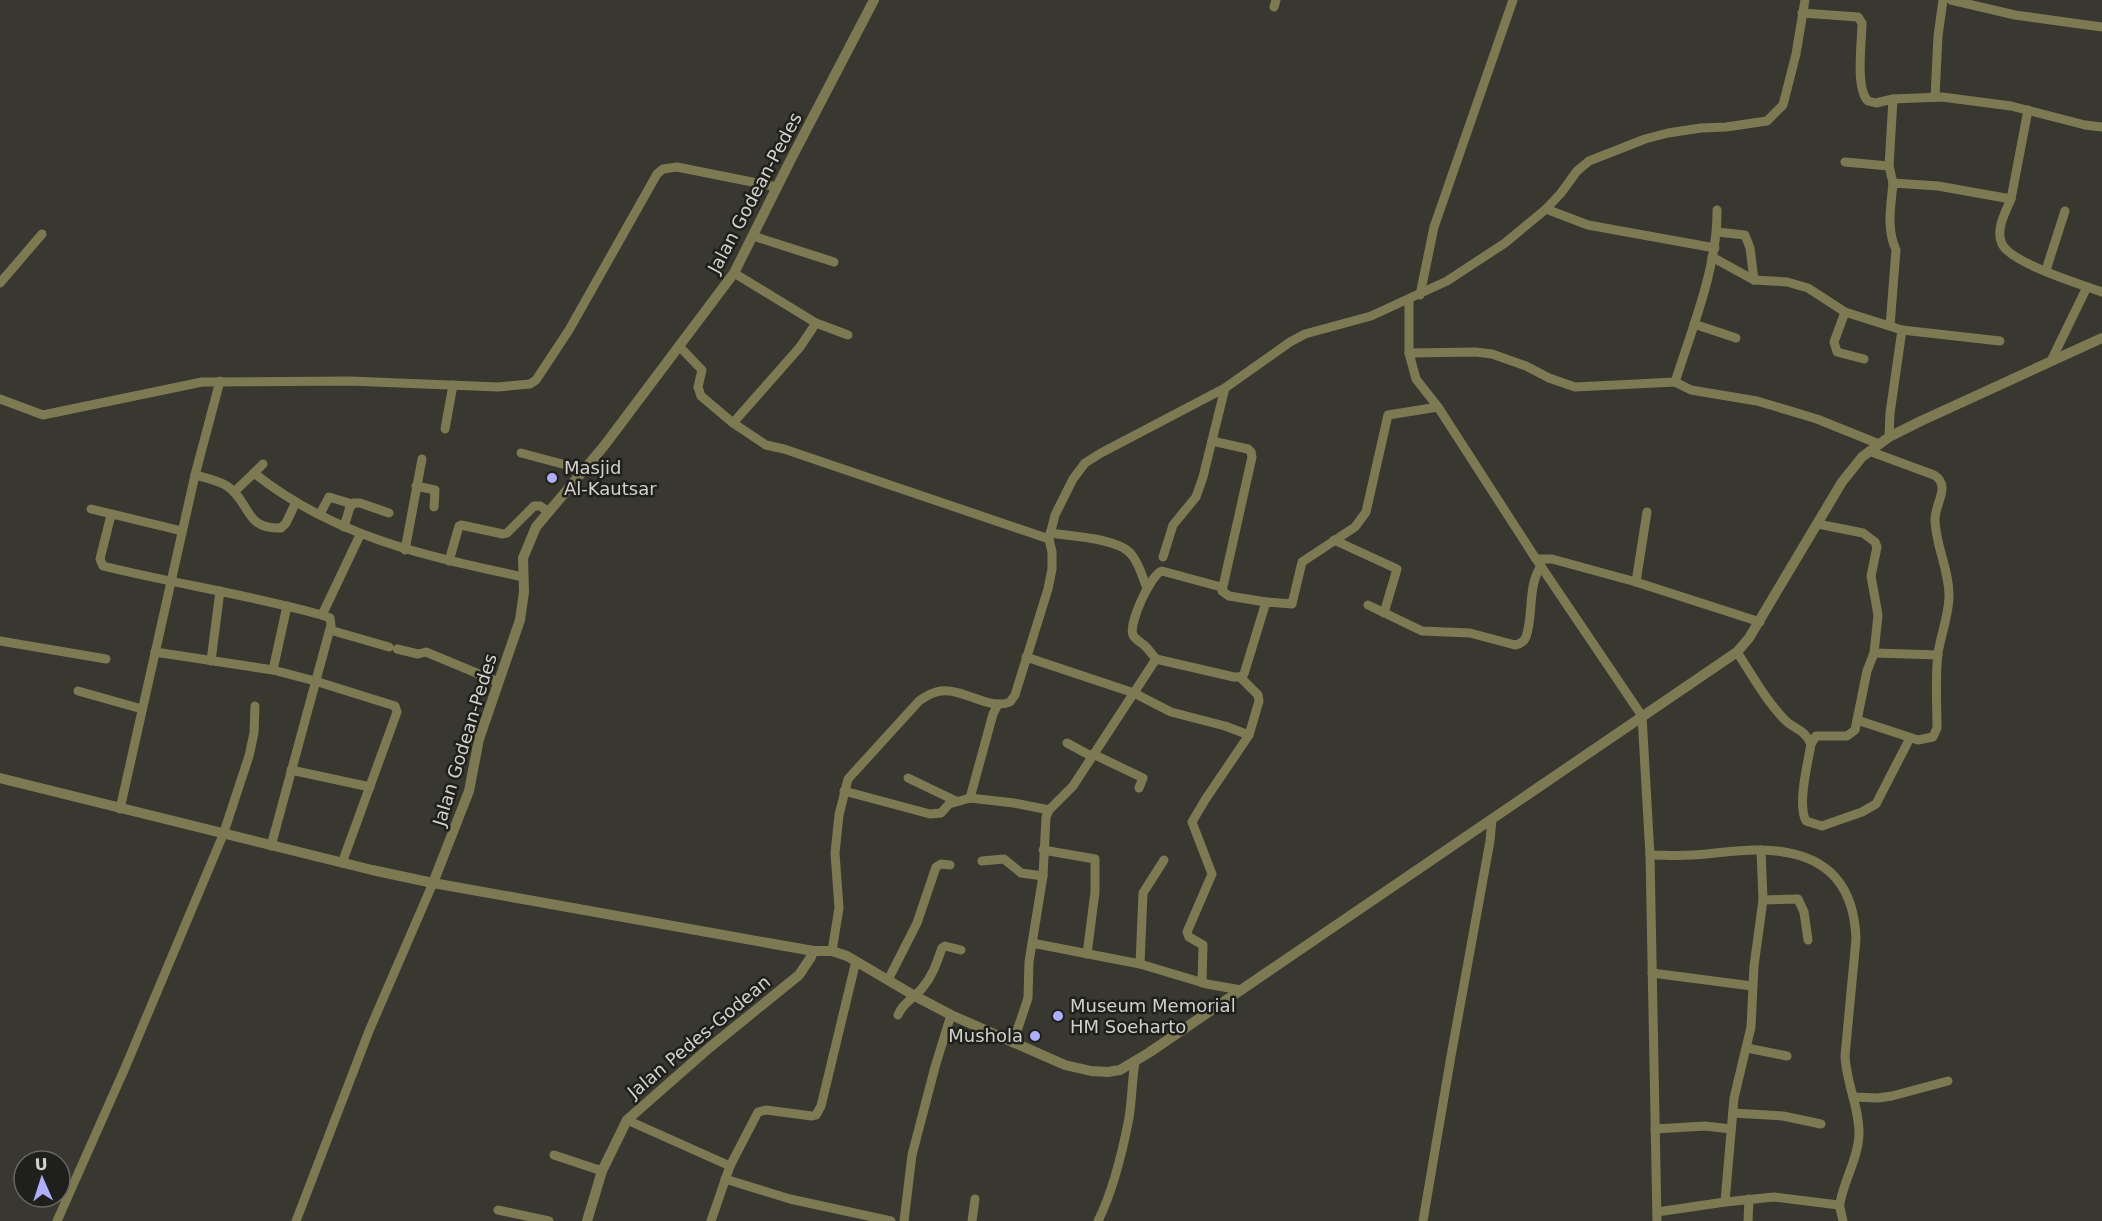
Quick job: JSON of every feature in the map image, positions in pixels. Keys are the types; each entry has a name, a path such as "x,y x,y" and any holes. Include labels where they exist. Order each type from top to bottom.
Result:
{"street":[{"name":"Jalan Godean-Pedes","path":"433,883 469,791 479,739 520,620 523,605 523,558 529,543 537,527 585,470 734,273 874,0"},
{"path":"1420,295 1434,227 1513,0"},
{"path":"831,951 839,908 835,853 839,815 848,779 919,701 933,693 949,691 998,704 1010,702 1015,695 1048,589 1052,569 1049,536 1055,515 1072,479 1085,463 1225,388 1305,334 1371,316 1447,281 1505,243 1546,209 1561,193 1576,171 1589,161 1668,133 1767,121 1783,105 1805,0"},
{"path":"1935,97 1938,36 1943,0"},
{"path":"1951,0 2015,15 2102,27"},
{"path":"1803,13 1858,17 1861,20 1862,93 1868,101 1876,103 1893,99 1935,97 2028,110 2085,125 2102,127"},
{"path":"1890,326 1896,250 1891,239 1889,224 1893,183 1889,166 1893,99"},
{"path":"2028,110 2011,198 1999,231 2002,244 2026,264 2102,292"},
{"path":"1845,162 1889,166"},
{"path":"0,399 39,414 52,414 202,382 350,381 498,387 530,384 536,380 569,330 657,174 663,169 670,166 688,168 777,187"},
{"path":"1893,183 1938,186 2011,198"},
{"path":"1546,209 1588,225 1713,253 1754,280 1787,282 1808,288 1845,312 1902,330 2000,341"},
{"path":"1675,382 1694,324 1713,253 1717,232 1717,210"},
{"path":"2046,270 2065,211"},
{"path":"1717,232 1745,235 1750,248 1754,280"},
{"path":"0,283 42,234"},
{"path":"753,236 834,262"},
{"path":"734,273 816,323 848,335"},
{"path":"2051,361 2087,287"},
{"path":"1409,300 1409,353 1416,379 1438,407 1538,562 1642,716 1650,855 1657,1217 1725,1202 1774,1197 1839,1204"},
{"path":"1845,312 1834,342 1836,352 1864,359"},
{"path":"733,423 800,347 816,323"},
{"path":"1694,324 1736,338"},
{"path":"1889,437 1890,413 1902,330"},
{"path":"0,778 223,835 433,883 813,951 831,951 856,961 951,1015 1065,1065 1091,1071 1120,1070 1737,652 1760,622 1842,482 1857,462 1869,451 1889,437 2102,338"},
{"path":"679,346 702,370 698,387 701,396 733,423 766,445 1049,536 1099,541 1125,549 1136,562 1147,588"},
{"path":"1409,353 1492,354 1575,387 1675,382 1690,390 1757,401 1816,419 1879,444"},
{"path":"120,809 195,475 220,381"},
{"path":"445,429 453,386"},
{"path":"1163,556 1173,525 1196,497 1225,388"},
{"path":"1212,441 1248,449 1252,457 1221,587 1223,593 1266,602 1292,604 1302,562 1355,527 1366,512 1388,415 1438,407"},
{"path":"1857,720 1918,740 1927,740 1935,733 1938,655 1949,599 1948,581 1935,525 1935,513 1942,492 1942,484 1934,475 1869,451"},
{"path":"521,453 585,470"},
{"path":"405,550 422,459"},
{"path":"234,492 263,464"},
{"path":"254,473 277,492 360,535 405,550 523,577"},
{"path":"195,475 215,481 234,492 258,525 267,528 281,528 286,523 296,502"},
{"path":"416,486 435,490 434,507"},
{"path":"320,514 329,497 352,504 360,503 389,513"},
{"path":"344,527 352,504"},
{"path":"449,561 461,525 503,534 507,533 534,506 540,506 549,512"},
{"path":"91,509 182,531"},
{"path":"1636,582 1647,512"},
{"path":"111,514 100,560 101,565 170,583 287,606 330,618 330,630 271,846"},
{"path":"1818,524 1854,530 1870,537 1875,542 1877,547 1871,576 1878,615 1874,653 1867,671 1855,730 1851,735 1841,737 1820,735 1815,737 1811,744 1803,800 1804,817 1809,823 1822,826 1862,812 1876,804 1910,738"},
{"path":"322,615 360,535"},
{"path":"1334,540 1397,568 1384,614"},
{"path":"1538,562 1552,559 1636,582 1760,622"},
{"path":"1368,605 1422,631 1470,633 1515,645 1520,644 1526,637 1538,562"},
{"path":"1221,587 1162,572 1155,576 1147,588 1132,630 1135,638 1147,647 1156,659 1240,677 1244,674 1253,649 1266,602"},
{"path":"211,661 220,591"},
{"path":"273,670 287,606"},
{"path":"330,630 416,654 426,652 498,682"},
{"path":"0,641 106,659"},
{"path":"154,652 273,670 395,705 397,712 342,863"},
{"path":"1737,652 1764,695 1786,722 1806,733 1811,744"},
{"path":"1874,653 1938,655"},
{"path":"1026,657 1134,693 1171,712 1225,726 1249,735"},
{"path":"1014,1043 1028,998 1029,962 1043,876 1046,817 1049,810 1073,786 1156,659"},
{"path":"1202,983 1203,945 1189,937 1187,932 1212,870 1192,822 1249,735 1259,701 1258,696 1240,677"},
{"path":"78,692 142,709"},
{"path":"970,798 993,714 998,704"},
{"path":"57,1221 125,1068 223,835 249,756 254,733 255,706"},
{"path":"1067,743 1143,778 1139,788"},
{"path":"291,770 370,787"},
{"path":"908,778 956,801"},
{"path":"844,791 930,814 940,813 949,804 970,798 1049,810"},
{"path":"1423,1221 1492,819"},
{"path":"1043,850 1095,860 1095,892 1087,954"},
{"path":"1650,855 1692,855 1761,850 1790,853 1827,867 1843,886 1852,904 1856,939 1845,1056 1846,1074 1859,1134 1855,1156 1839,1204 1843,1221"},
{"path":"1725,1202 1733,1113 1740,1069 1751,1027 1752,986 1763,900 1761,850"},
{"path":"982,861 1004,859 1021,873 1043,876"},
{"path":"1140,964 1143,893 1164,860"},
{"path":"888,980 917,923 936,867 941,864 950,865"},
{"path":"296,1221 369,1031 433,883"},
{"path":"1763,900 1798,899 1804,912 1808,940"},
{"path":"1032,943 1140,964 1202,983 1241,990"},
{"path":"898,1015 902,1006 915,996 933,972 942,948 945,946 961,950"},
{"name":"Jalan Pedes-Godean","path":"587,1221 602,1171 627,1120 709,1048 799,975 813,951"},
{"path":"711,1221 730,1166 758,1112 766,1110 816,1115 821,1106 856,961"},
{"path":"1652,973 1752,986"},
{"path":"904,1221 912,1155 951,1015"},
{"path":"1747,1048 1786,1056"},
{"path":"1098,1221 1122,1149 1129,1116 1135,1062"},
{"path":"1852,1097 1892,1096 1948,1081"},
{"path":"1733,1113 1783,1116 1821,1124"},
{"path":"627,1120 730,1166"},
{"path":"1655,1129 1705,1126 1731,1129"},
{"path":"554,1155 602,1171"},
{"path":"725,1179 790,1199 891,1221"},
{"path":"972,1221 975,1199"},
{"path":"1748,1221 1749,1199"},
{"path":"502,1211 549,1221"}],"place":[{"name":"Masjid Al-Kautsar","path":"552,478"},
{"name":"Museum Memorial HM Soeharto","path":"1058,1016"},
{"name":"Mushola","path":"1035,1036"}]}
